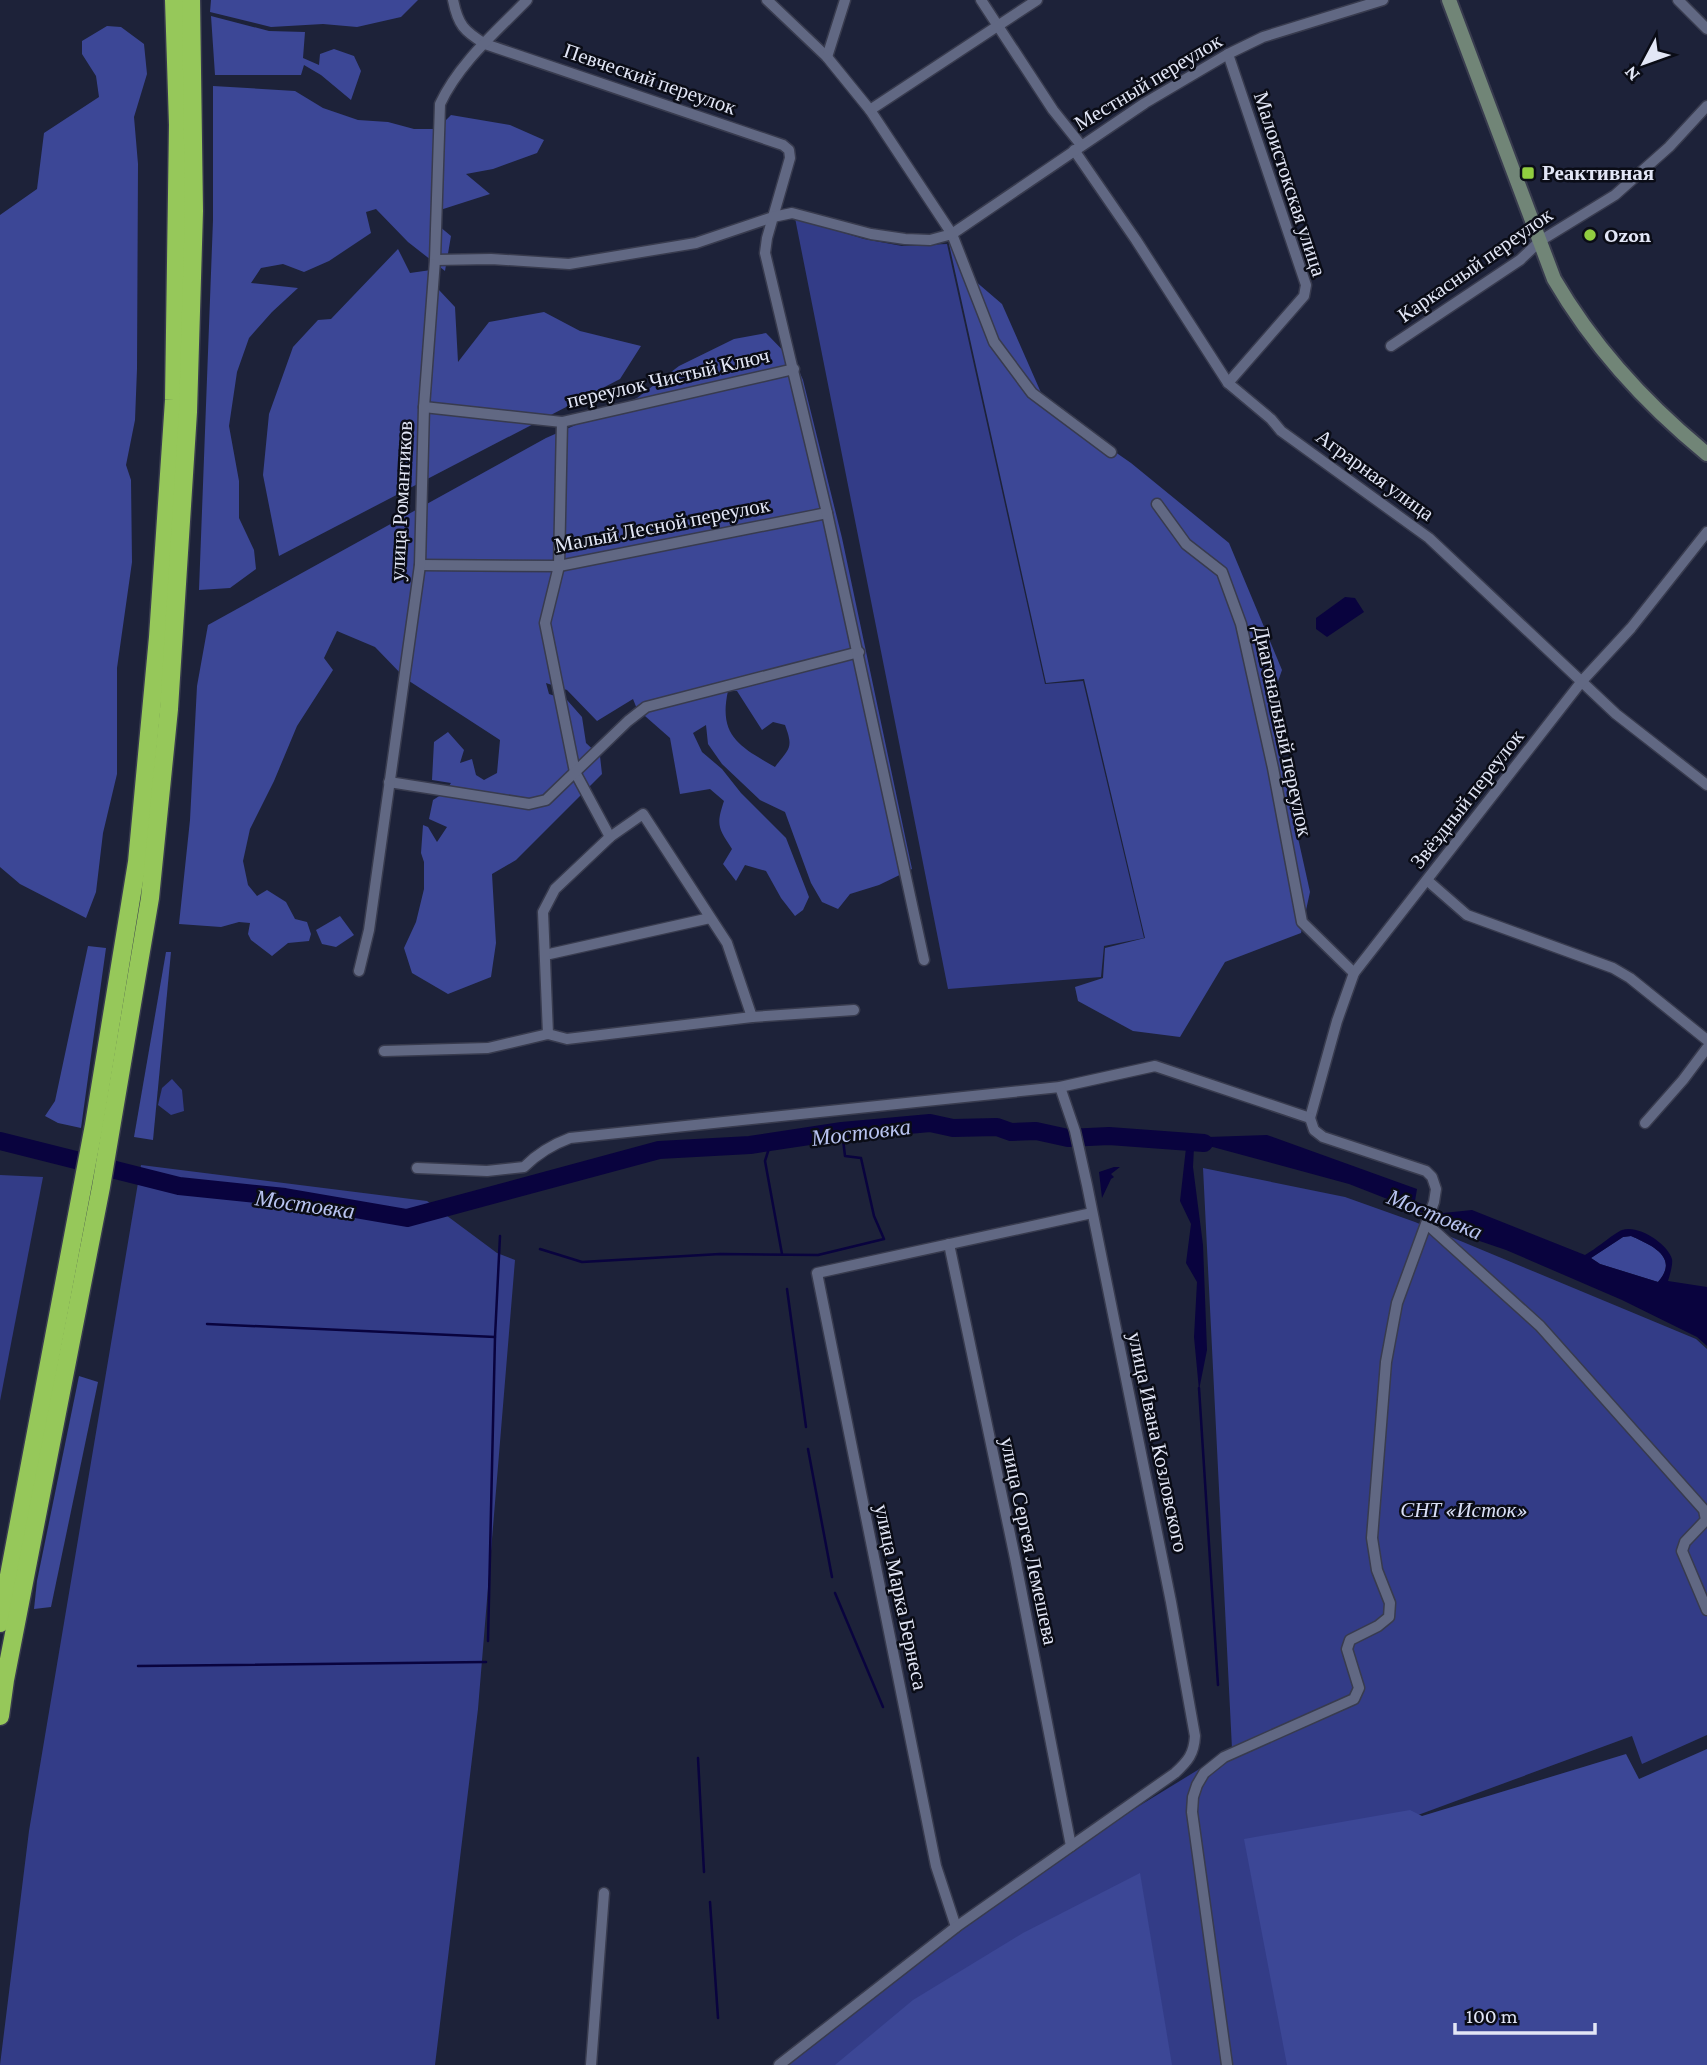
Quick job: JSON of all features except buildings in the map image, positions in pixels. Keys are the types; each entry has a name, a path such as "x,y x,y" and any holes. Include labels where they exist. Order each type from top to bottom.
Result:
{"highway":[{"path":"0,1716 101,1187 102,1127 137,862 158,637 174,400 178,125 174,0"},
{"path":"0,1623 84,1180 102,1127 150,898 169,709 188,412 193,291 191,0"}],"main road":[{"path":"1449,0 1554,279 1574,314 1608,356 1674,427 1707,454"}],"street":[{"name":"Певческий переулок","path":"453,0 456,16 465,32 485,44 783,145 789,150 790,158 765,253 859,652 924,960"},
{"name":"улица Романтиков","path":"359,971 369,930 420,565 424,407 436,260 440,104 449,83 527,0"},
{"path":"767,0 827,57 870,110 952,234 994,342 1032,393 1111,452"},
{"path":"827,57 845,0"},
{"name":"Аграрная улица","path":"981,0 1228,383 1271,419 1281,431 1429,538 1616,714 1707,785"},
{"path":"870,110 1037,0"},
{"name":"Местный переулок","path":"952,234 1145,103 1228,54 1263,37 1383,0"},
{"path":"1678,0 1707,29"},
{"name":"Малоистокская улица","path":"1228,54 1306,285 1304,296 1228,383"},
{"name":"Каркасный переулок","path":"1391,346 1520,260 1540,242 1615,195 1669,147 1707,106"},
{"path":"436,260 491,259 569,264 696,243 792,213 858,231 905,239 930,240 952,234"},
{"name":"переулок Чистый Ключ","path":"424,407 562,422 794,369"},
{"path":"562,422 559,566 545,623 575,772 610,837"},
{"name":"Диагональный переулок","path":"1157,504 1186,544 1222,572 1247,648 1302,922 1354,974"},
{"name":"Малый Лесной переулок","path":"420,565 559,566 827,513"},
{"name":"Звёздный переулок","path":"1310,1118 1340,1011 1354,974 1583,681 1631,628 1707,532"},
{"path":"388,782 529,804 547,800 628,721 646,707 859,652"},
{"path":"548,1034 543,912 555,889 610,837 643,814 727,943 752,1017"},
{"path":"1428,881 1467,915 1614,968 1707,1040"},
{"path":"545,955 710,918"},
{"path":"384,1051 488,1048 548,1034 567,1040 752,1017 854,1010"},
{"path":"1645,1123 1707,1048"},
{"path":"417,1168 487,1171 524,1167 552,1145 570,1138 1059,1087 1155,1066 1310,1118 1314,1130 1323,1137 1426,1171 1432,1177 1436,1189 1434,1202 1397,1303 1386,1362 1372,1538 1377,1570 1390,1603 1389,1617 1378,1626 1350,1640 1347,1649 1359,1688 1358,1694 1346,1704 1224,1757 1204,1773 1193,1797 1192,1812 1227,2065"},
{"name":"улица Ивана Козловского","path":"1059,1087 1078,1143 1171,1602 1195,1736 1194,1750 1187,1762 1175,1773 1071,1846"},
{"path":"949,1244 1092,1213"},
{"path":"1428,1221 1540,1326 1704,1510 1706,1520 1685,1542 1682,1551 1707,1610"},
{"name":"улица Марка Бернеса","path":"949,1244 817,1273 936,1866 956,1927"},
{"name":"улица Сергея Лемешева","path":"949,1244 1015,1558 1071,1846"},
{"path":"779,2065 956,1927 1071,1846"},
{"path":"591,2065 604,1893"}],"green space":[{"path":"795,218 864,239 902,246 947,244 1045,684 1083,681 1144,938 1104,946 1101,977 948,989"},
{"path":"172,1079 182,1090 184,1111 171,1115 158,1105 162,1088"},
{"path":"141,1165 427,1201 497,1253 515,1260 478,1709 435,2065 0,2065 29,1831"},
{"name":"СНТ «Исток»","path":"1203,1168 1345,1197 1415,1222 1696,1339 1707,1349 1707,1735 1642,1764 1632,1736 1418,1815 1542,2065 788,2065 949,1937 1108,1825 1232,1749"},
{"path":"0,1175 43,1177 0,1401"}],"shaded area":[{"path":"211,0 418,0 401,17 357,27 323,24 271,27 210,12"},
{"path":"211,16 269,31 305,32 303,58 319,65 320,54 334,49 354,56 361,71 351,100 321,75 304,65 301,75 215,75"},
{"path":"107,26 121,27 144,44 147,74 134,117 138,164 137,369 135,420 126,465 131,480 132,562 117,668 117,774 103,833 96,892 86,918 20,884 0,867 0,215 37,189 44,133 99,97 96,76 82,54 82,41"},
{"path":"213,86 295,91 323,108 358,120 388,122 414,129 437,129 451,115 510,125 544,140 537,153 493,169 466,174 490,194 437,211 433,221 451,236 445,271 408,242 376,209 366,212 371,233 329,261 304,272 283,264 261,268 251,283 298,288 249,338 237,372 229,426 239,481 239,518 254,550 256,569 230,588 199,590 213,220"},
{"path":"949,244 966,254 974,280 1002,304 1046,404 1131,463 1229,543 1282,670 1269,707 1310,892 1301,933 1225,962 1180,1037 1133,1031 1078,1001 1075,987 1103,978 1105,948 1145,938 1084,679 1046,683"},
{"path":"398,249 410,273 431,270 439,290 455,307 458,362 489,322 544,312 580,331 641,346 620,379 279,556 263,475 269,414 293,347 318,320 331,319"},
{"path":"766,333 796,364 803,380 842,538 912,869 879,885 850,894 838,909 822,902 811,883 785,812 760,800 722,764 708,744 706,725 693,733 702,752 722,769 741,793 786,838 809,897 803,910 795,916 766,871 745,865 736,881 723,864 732,849 720,826 724,801 710,789 680,794 670,738 637,709 633,699 597,721 567,690 546,683 549,694 567,700 582,717 586,743 600,756 602,774 516,860 492,874 496,943 491,977 448,994 412,973 404,948 416,922 424,889 424,862 421,853 423,825 428,827 437,842 447,827 429,819 433,800 444,793 451,783 432,780 434,742 448,732 464,750 460,763 472,759 476,775 484,780 497,773 500,740 406,679 375,647 337,631 324,658 333,670 297,726 250,829 243,861 248,885 257,896 267,890 286,902 295,919 307,922 311,934 309,941 288,943 272,956 251,940 248,934 250,923 239,922 221,927 179,924 190,820 197,686 208,625 546,438 637,398 679,366 734,339","holes":["728,691 737,691 762,730 773,722 785,725 789,748 775,767 742,746 729,730 726,719"]},
{"path":"340,916 354,935 336,947 322,944 316,930"},
{"path":"88,946 106,948 81,1128 58,1123 45,1116 55,1101"},
{"path":"166,952 171,952 153,1140 134,1137"},
{"path":"1631,1236 1647,1243 1664,1259 1666,1266 1658,1282 1600,1264 1591,1258 1623,1237"},
{"path":"79,1376 98,1382 51,1607 34,1609 37,1581"},
{"path":"1707,1749 1707,2065 1287,2065 1244,1839 1410,1810 1422,1816 1626,1754 1639,1779"},
{"path":"1140,1873 1172,2065 835,2065 913,2000 1023,1933"}],"water":[{"path":"1345,597 1355,598 1364,612 1327,637 1316,629 1316,618"},
{"path":"1192,1135 1267,1135 1417,1189 1415,1201 1443,1213 1472,1210 1585,1255 1622,1230 1644,1233 1665,1247 1672,1259 1668,1281 1707,1287 1707,1346 1697,1337 1622,1300 1506,1250 1459,1234 1436,1218 1349,1184 1209,1146 1194,1147 1193,1167 1203,1245 1207,1350 1199,1390 1194,1337 1197,1282 1186,1263 1191,1224 1180,1201 1186,1148 1180,1142","holes":["1631,1236 1654,1248 1664,1259 1666,1266 1658,1282 1600,1264 1591,1258 1623,1237"]},
{"path":"1120,1167 1111,1174 1114,1177 1102,1198 1099,1172"}],"waterway":[{"name":"Мостовка","path":"0,1141 179,1186 285,1197 407,1218 659,1150 750,1145 842,1131 930,1123 953,1128 997,1127 1011,1132 1036,1131 1068,1138 1109,1136 1204,1143"},
{"path":"540,1249 582,1262 720,1254 818,1255 884,1239 874,1216 861,1158 845,1156 842,1131"},
{"path":"771,1142 765,1161 782,1254"},
{"path":"207,1324 495,1337 500,1236"},
{"path":"787,1289 806,1427"},
{"path":"488,1641 495,1337"},
{"path":"1199,1388 1218,1685"},
{"path":"808,1449 832,1577"},
{"path":"835,1593 883,1707"},
{"path":"138,1666 486,1662"},
{"path":"698,1758 704,1872"},
{"path":"710,1902 718,2018"}],"place":[{"name":"Реактивная","path":"1528,173"},
{"name":"Ozon","path":"1590,235"}]}
